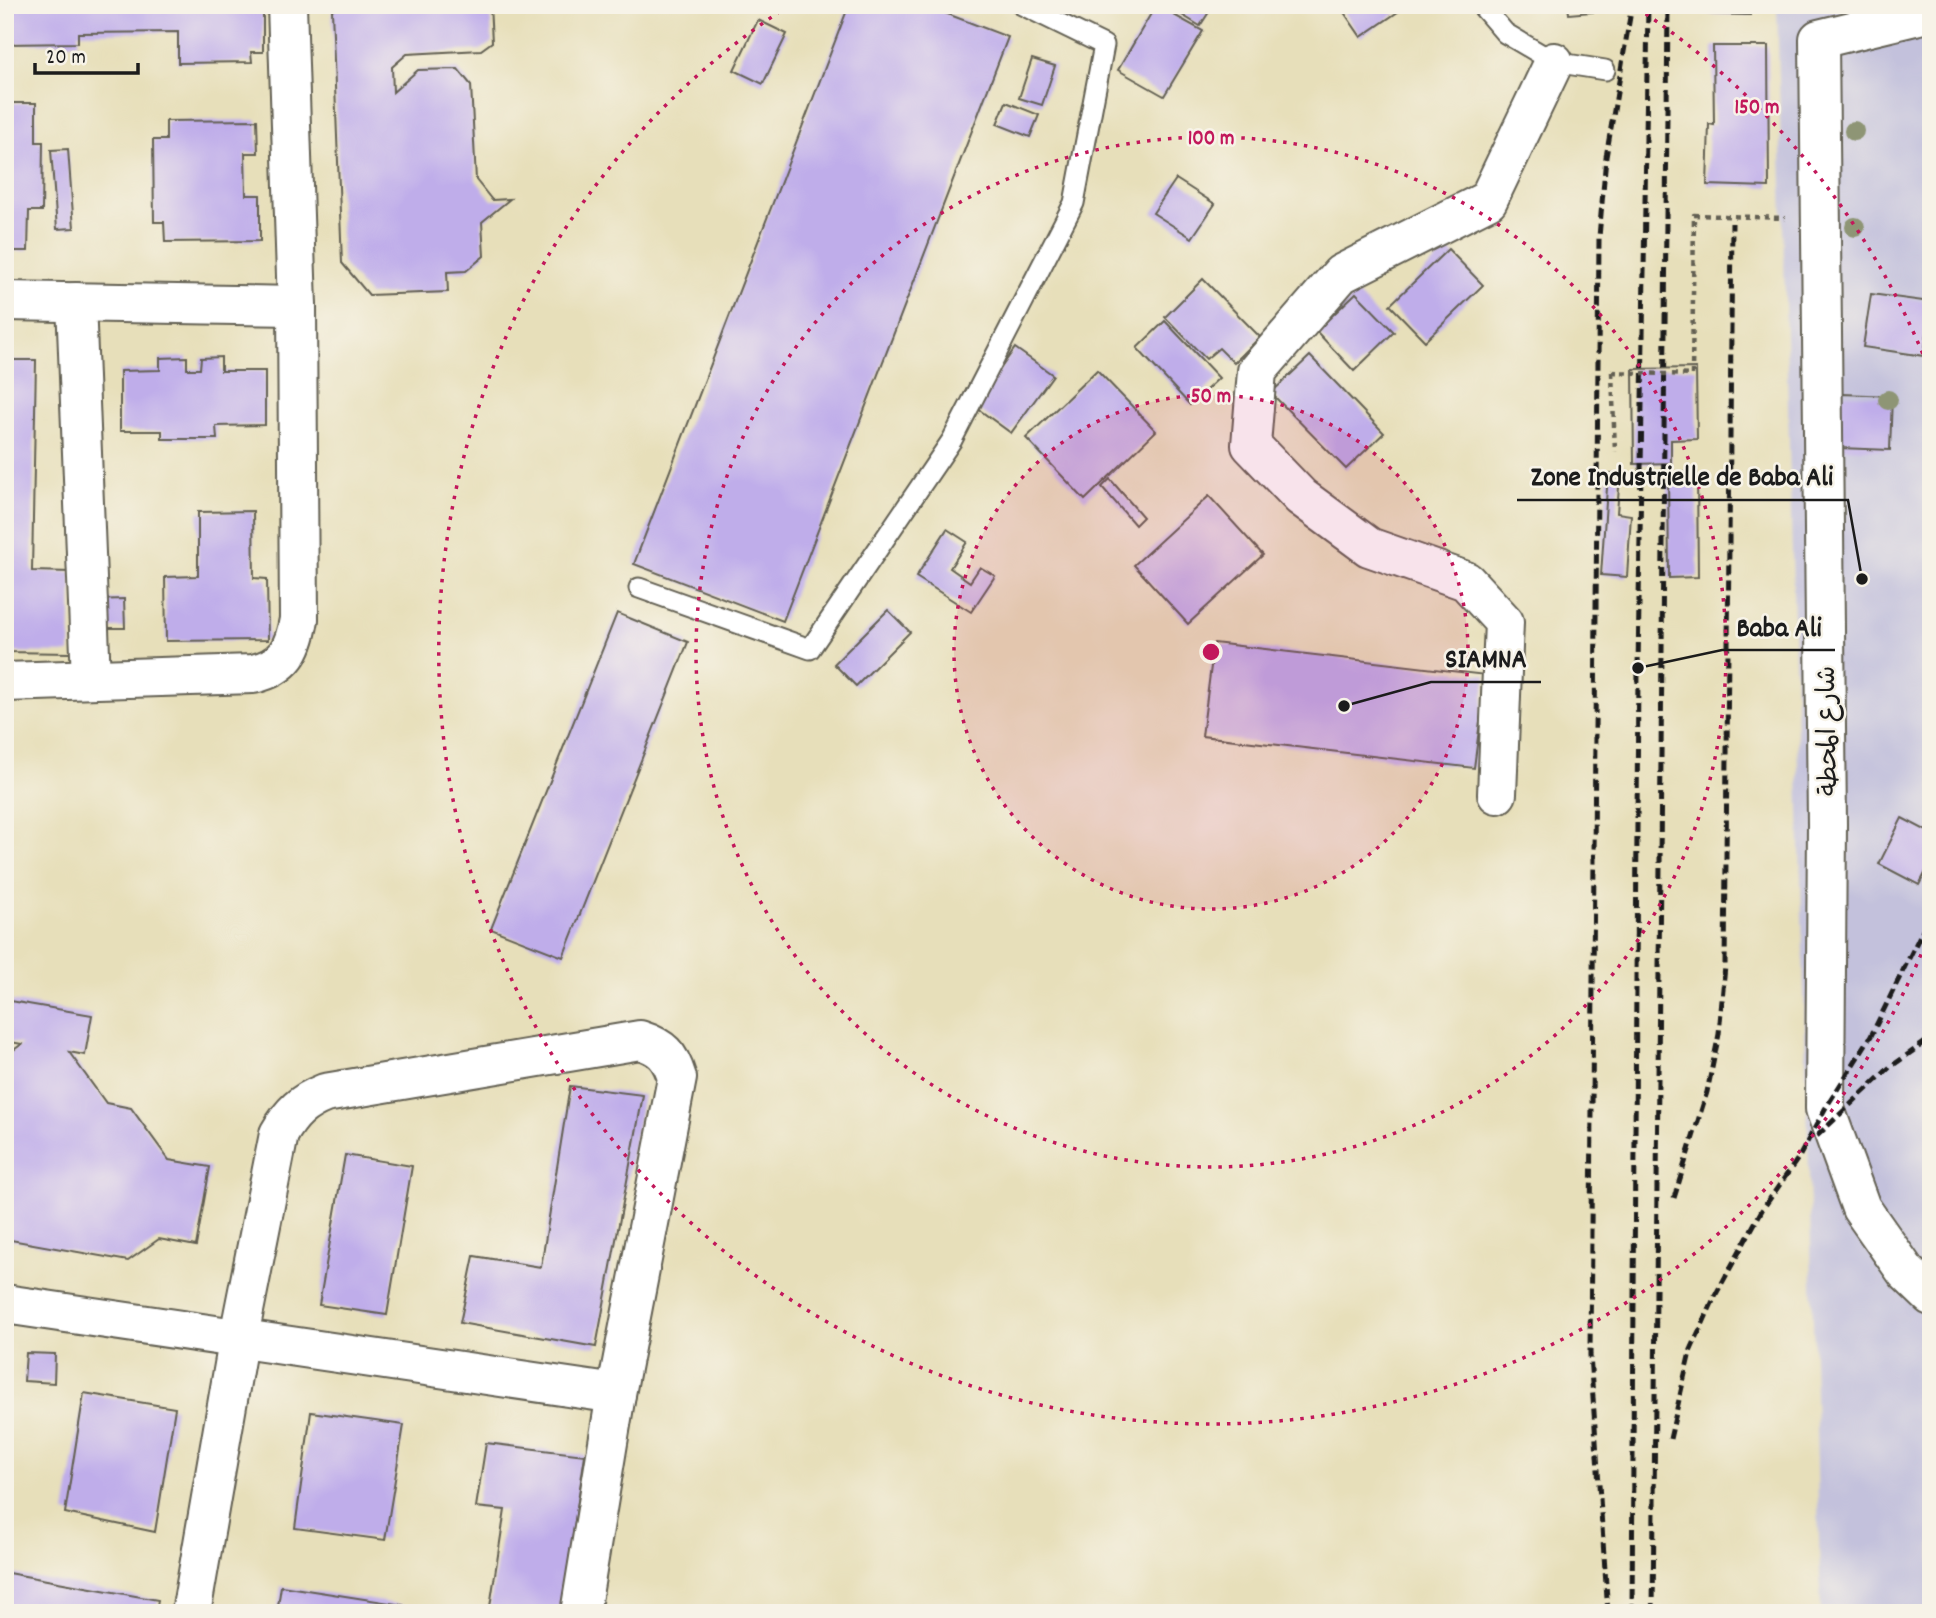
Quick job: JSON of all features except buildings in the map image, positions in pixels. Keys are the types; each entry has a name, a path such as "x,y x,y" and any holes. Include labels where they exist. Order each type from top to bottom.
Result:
{"street":[{"path":"5,682 253,674 269,670 286,659 295,639 299,619 297,306 287,5"},
{"name":"شارع المحطة","path":"1931,12 1819,39 1827,824 1825,1109 1861,1208 1906,1272 1931,1296"},
{"path":"1497,794 1504,622 1466,582 1369,547 1301,497 1251,445 1257,371 1341,274 1488,200 1554,62"},
{"path":"5,301 297,306"},
{"path":"76,302 91,679"},
{"path":"191,1613 239,1336 279,1134 288,1118 306,1100 325,1093 640,1040 659,1046 671,1059 677,1078 616,1394 580,1613"},
{"path":"5,1304 239,1336 616,1394"}],"lane":[{"path":"639,588 810,649 952,440 1074,203 1104,45 1022,5"},
{"path":"1481,5 1505,33 1554,62 1605,70"}],"path":[{"path":"1615,452 1612,372 1692,375 1695,215 1820,219"}],"shaded area":[{"path":"1777,5 1931,5 1931,1613 1821,1613"}],"railway":[{"path":"1608,1613 1590,1355 1599,237 1606,157 1632,5"},
{"path":"1632,1613 1638,668 1648,5"},
{"path":"1653,1613 1668,5"},
{"path":"1674,1198 1707,1092 1719,1034 1725,966 1732,223"},
{"path":"1670,1439 1690,1352 1716,1294 1762,1210 1799,1157 1825,1109 1871,1036 1931,913"},
{"path":"1817,1136 1889,1068 1931,1038"}],"place":[{"name":"Zone Industrielle de Baba Ali","path":"1862,579"},
{"name":"Baba Ali","path":"1638,668"},
{"name":"SIAMNA","path":"1344,706"}]}
